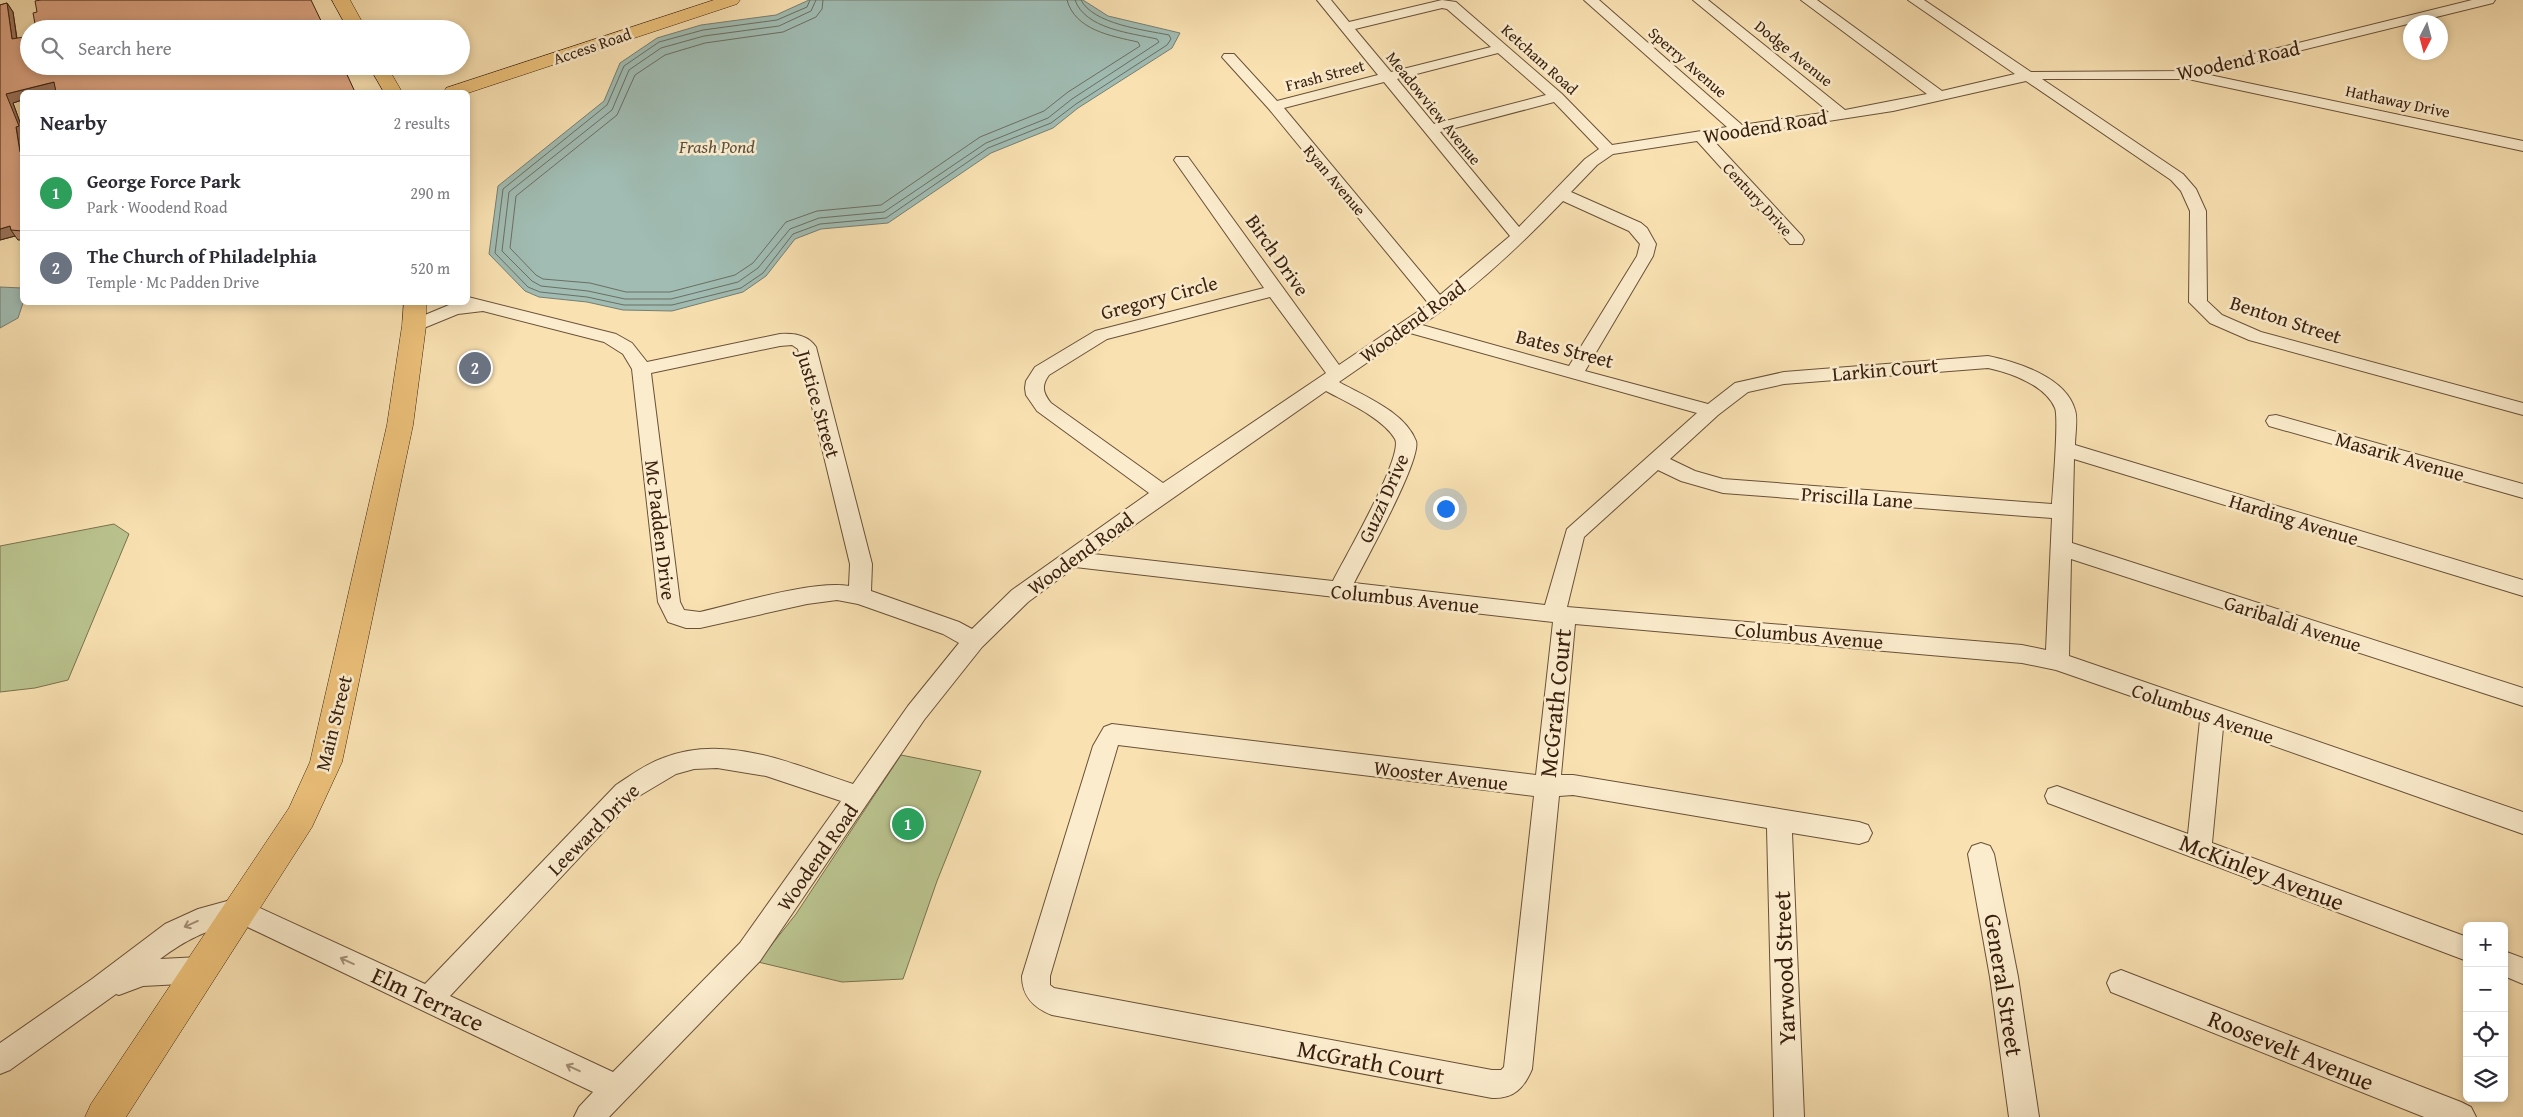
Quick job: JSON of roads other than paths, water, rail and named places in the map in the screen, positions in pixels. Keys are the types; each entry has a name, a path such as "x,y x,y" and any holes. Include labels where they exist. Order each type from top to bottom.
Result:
{"main road":[{"path":"341,0 352,20"},
{"name":"Access Road","path":"459,90 731,0"},
{"path":"383,75 392,90"},
{"name":"Main Street","path":"104,1117 238,910 301,817 326,762 396,444 414,314"}],"street":[{"name":"Meadowview Avenue","path":"1324,0 1429,130 1519,237"},
{"name":"Sperry Avenue","path":"1591,0 1739,130"},
{"name":"Dodge Avenue","path":"1700,0 1842,115"},
{"path":"1808,0 1939,96"},
{"name":"Benton Street","path":"1915,0 2162,166 2188,189 2198,210 2200,228 2197,295 2204,309 2216,319 2233,328 2282,344 2523,409"},
{"name":"Woodend Road","path":"589,1117 750,952 916,713 974,641 1020,596 1163,493 1439,305 1519,237 1591,162 1608,150 1842,115 1939,96 1992,82 2028,77 2185,75 2488,0"},
{"name":"Ketcham Road","path":"1345,27 1442,4 1454,6 1557,97 1608,150"},
{"name":"Frash Street","path":"1274,106 1502,48"},
{"name":"Ryan Avenue","path":"1229,57 1274,106 1439,305"},
{"name":"Hathaway Drive","path":"2239,62 2247,76 2265,91"},
{"name":"Hathaway Drive","path":"2185,75 2523,146"},
{"path":"1429,130 1557,97"},
{"name":"Century Drive","path":"1701,136 1796,240"},
{"name":"Birch Drive","path":"1182,160 1225,216 1274,290 1309,335 1331,380"},
{"path":"1561,194 1635,227 1641,232 1648,244 1645,256 1574,374"},
{"name":"Gregory Circle","path":"1163,493 1044,407 1035,395 1034,388 1038,376 1048,366 1101,335 1274,290"},
{"name":"Mc Padden Drive","path":"414,314 455,309 475,304 623,343 633,352 641,369 668,602 676,616 686,620 700,620 807,596 837,592 860,596 951,628 974,641"},
{"name":"Bates Street","path":"1409,326 1574,374 1711,411"},
{"name":"Justice Street","path":"641,369 780,340 794,340 807,347 861,564 860,596"},
{"name":"Larkin Court","path":"1560,614 1574,534 1711,411 1742,387 1766,380 1988,362 2016,371 2048,387 2059,396 2068,416 2065,449 2063,548 2057,661"},
{"name":"Guzzi Drive","path":"1331,380 1395,426 1405,440 1406,447 1400,468 1339,591"},
{"name":"Masarik Avenue","path":"2276,421 2523,491"},
{"name":"Harding Avenue","path":"2065,449 2523,588"},
{"name":"Priscilla Lane","path":"1657,461 1688,476 1723,486 2063,512"},
{"name":"Garibaldi Avenue","path":"2063,548 2523,697"},
{"name":"Columbus Avenue","path":"1069,559 1339,591 1560,614 1991,650 2057,661 2523,823"},
{"name":"McGrath Court","path":"1112,734 1105,746 1036,976 1035,985 1043,998 1052,1002 1492,1084 1508,1082 1515,1076 1518,1069 1546,786 1560,614"},
{"path":"2200,849 2212,716"},
{"name":"Wooster Avenue","path":"1112,734 1524,786 1572,785 1858,833"},
{"name":"Leeward Drive","path":"429,999 625,792 654,772 674,764 704,757 724,757 746,761 859,797"},
{"name":"McKinley Avenue","path":"2057,796 2463,948"},
{"name":"Yarwood Street","path":"1779,820 1789,1117"},
{"name":"General Street","path":"1981,854 2004,977 2024,1117"},
{"path":"0,1060 184,928 198,921 238,910"},
{"name":"Elm Terrace","path":"238,910 617,1089"},
{"path":"2508,965 2523,970"},
{"path":"102,988 143,973 200,970"},
{"name":"Roosevelt Avenue","path":"2121,983 2461,1117"}],"water":[{"name":"Frash Pond","path":"809,0 1083,0 1108,16 1180,33 1172,48 1078,108 1053,128 991,153 888,223 821,229 795,239 766,276 743,292 672,311 623,310 587,302 539,297 525,291 489,254 498,186 604,101 620,63 657,38 701,25 776,15"},
{"path":"0,287 20,288 20,305 22,305 18,318 0,328"}],"place":[{"name":"The Church of Philadelphia","path":"475,368"},
{"name":"George Force Park","path":"908,824"}]}
